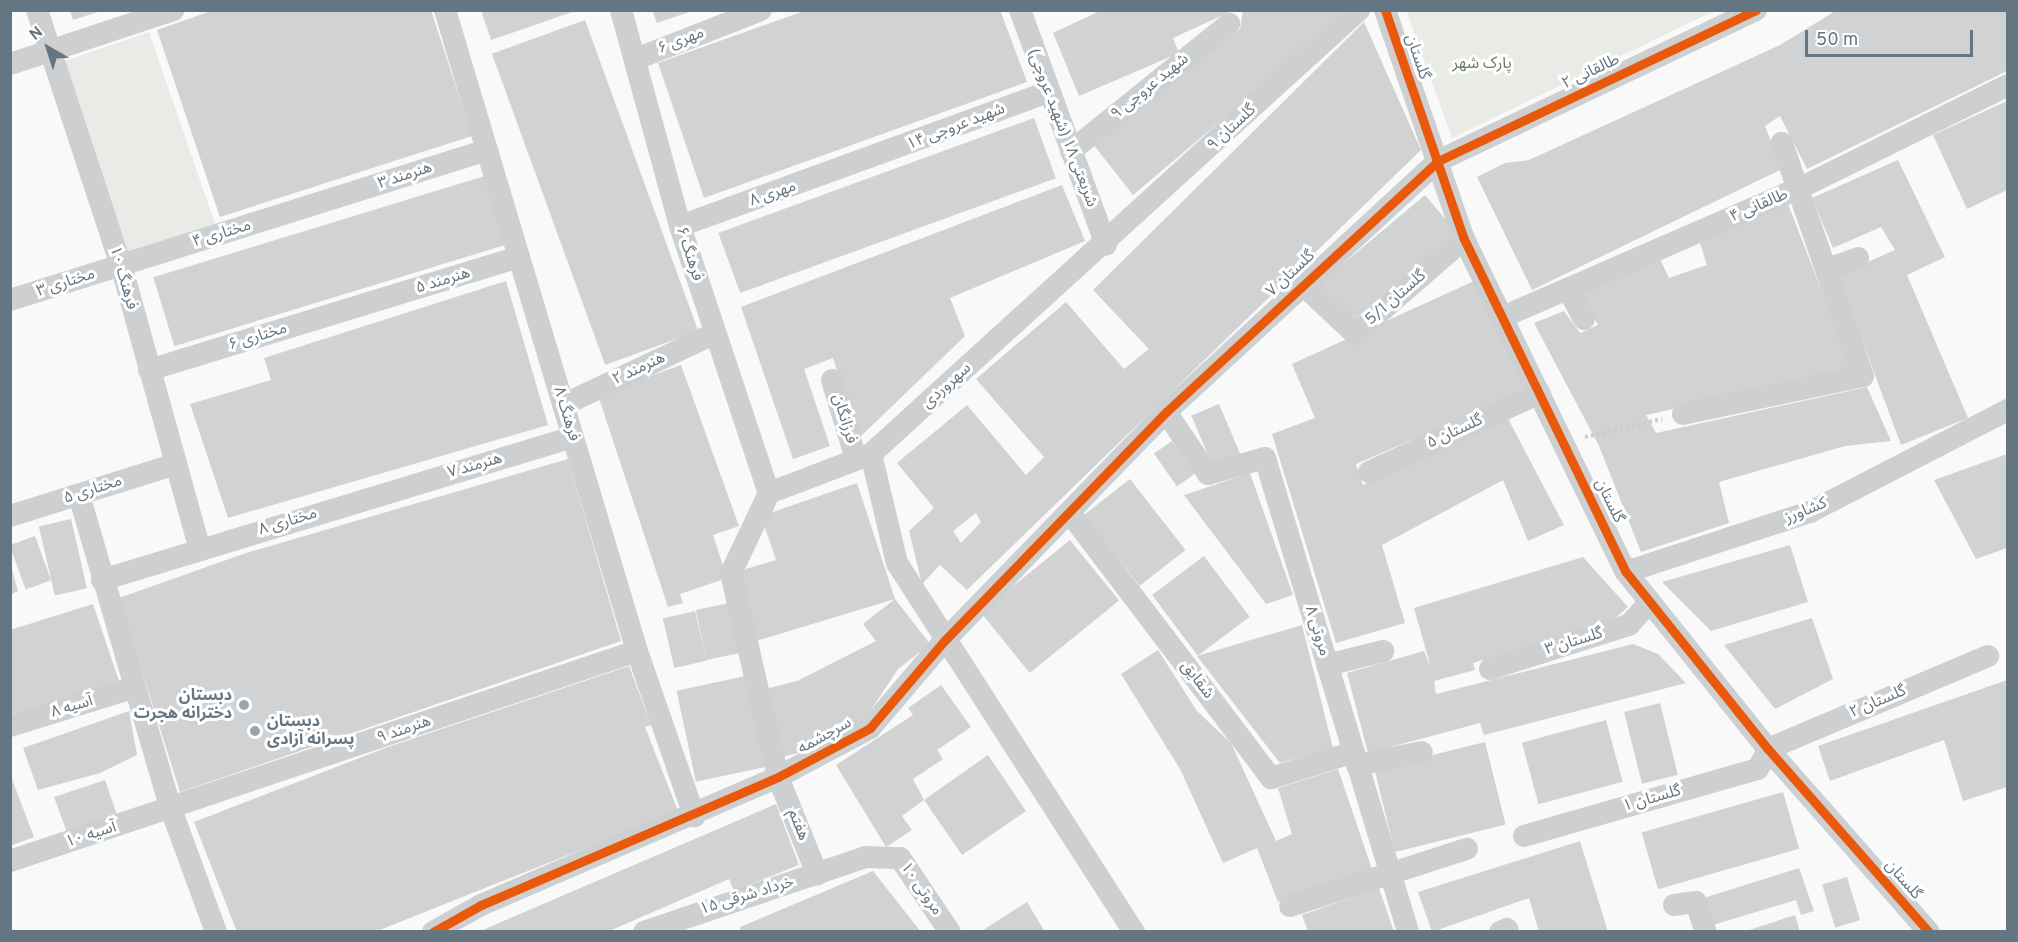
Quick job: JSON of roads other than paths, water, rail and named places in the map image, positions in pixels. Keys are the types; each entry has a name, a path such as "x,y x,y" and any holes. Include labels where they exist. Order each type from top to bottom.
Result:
{"street":[{"name":"فرهنگ ۱۰","path":"37,10 48,52 121,265 148,370 200,549"},
{"path":"10,64 173,10"},
{"name":"فرهنگ ۸","path":"445,10 637,651 694,816"},
{"name":"فرهنگ ۶","path":"621,10 680,226 769,493"},
{"name":"مهری ۶","path":"636,59 761,10"},
{"name":"گلستان ۹","path":"1106,245 1359,10"},
{"name":"گلستان","path":"1385,10 1464,239 1505,316 1626,572 1768,749 1929,932"},
{"name":"طالقانی ۲","path":"1438,161 1756,10"},
{"name":"شریعتی ۱۸ (شهید عروجی)","path":"1026,13 1047,93 1106,245"},
{"name":"شهید عروجی ۹","path":"1071,151 1228,24"},
{"name":"طالقانی ۴","path":"1505,316 1800,188 2007,85"},
{"name":"شهید عروجی ۱۴","path":"865,161 1047,93"},
{"path":"1683,414 1863,376 1800,188 1782,143"},
{"name":"هنرمند ۳","path":"323,203 487,150"},
{"name":"مهری ۸","path":"680,226 865,161"},
{"name":"گلستان ۷","path":"1166,412 1302,284 1438,161"},
{"name":"مختاری ۴","path":"121,265 323,203"},
{"name":"گلستان 5/1","path":"1302,284 1355,333 1464,239"},
{"name":"سهروردی","path":"769,493 863,457 1106,245"},
{"name":"هنرمند ۵","path":"367,305 519,257"},
{"path":"1828,269 1858,258"},
{"name":"مختاری ۳","path":"10,300 121,265"},
{"path":"1568,289 1584,319"},
{"name":"مختاری ۶","path":"148,370 367,305"},
{"name":"هنرمند ۲","path":"563,405 715,333"},
{"name":"فرزانگان","path":"832,380 863,457 897,563 1134,932"},
{"name":"گلستان ۵","path":"1369,472 1540,393"},
{"name":"کشاورز","path":"1626,572 1810,512 2007,410"},
{"name":"سرچشمه","path":"433,932 521,888 694,816 778,777 870,728 945,640 1166,412"},
{"name":"مروتی ۸","path":"1166,412 1208,474 1265,458 1408,932"},
{"name":"هنرمند ۷","path":"376,495 573,437"},
{"name":"مختاری ۵","path":"10,516 176,464"},
{"name":"هفتم","path":"769,493 731,573 778,777 817,874"},
{"path":"79,495 133,688 171,809 216,932"},
{"name":"مختاری ۸","path":"102,580 376,495"},
{"name":"شقایق","path":"1070,513 1271,778 1356,759"},
{"name":"گلستان ۳","path":"1490,669 1629,625 1650,602"},
{"name":"هنرمند ۹","path":"171,809 637,651"},
{"path":"1327,665 1383,651"},
{"name":"گلستان ۲","path":"1768,749 1988,656"},
{"name":"آسیه ۸","path":"10,726 133,688"},
{"name":"گلستان ۱","path":"1524,836 1758,769 1768,749"},
{"path":"1356,759 1422,752"},
{"name":"آسیه ۱۰","path":"10,861 171,809"},
{"path":"1290,906 1467,849"},
{"name":"مروتی ۱۰","path":"817,874 865,857 900,858 950,932"},
{"name":"۱۵ خرداد شرقی","path":"644,932 817,874"},
{"path":"1674,905 1696,902 1706,932"}],"place":[{"name":"دبستان دخترانه هجرت","path":"244,705"},
{"name":"دبستان پسرانه آزادی","path":"255,731"}],"park label":[{"name":"پارک شهر","path":"1482,64"}]}
